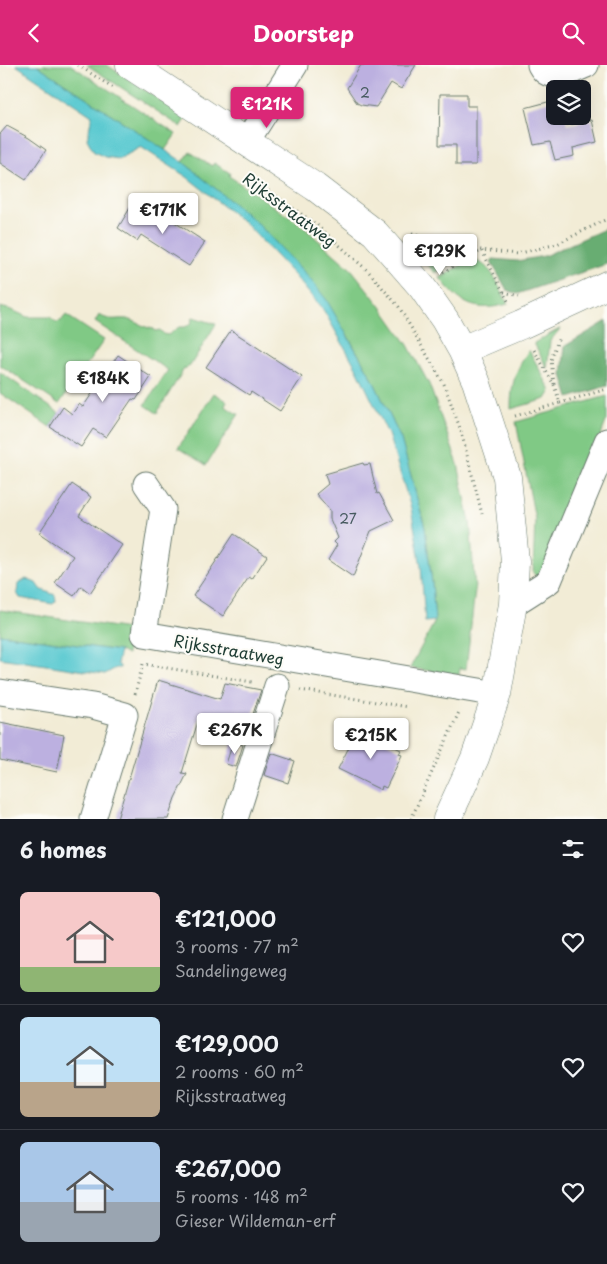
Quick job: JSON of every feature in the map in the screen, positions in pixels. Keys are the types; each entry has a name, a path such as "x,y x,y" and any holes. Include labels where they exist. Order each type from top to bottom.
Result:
{"street":[{"name":"Rijksstraatweg","path":"130,65 315,187 375,233 422,287 445,320 462,350 476,381 491,423 506,477 515,561 513,604 497,694 474,758 446,819"},
{"path":"247,141 295,65"},
{"path":"540,65 543,70 553,75 566,74 586,65"},
{"path":"462,350 607,285"},
{"path":"513,604 549,581 607,441"},
{"name":"Rijksstraatweg","path":"146,484 163,509 144,634 497,694"},
{"path":"235,819 276,686"},
{"path":"0,692 93,706 126,715 93,819"}],"path":[{"path":"78,65 118,91"},
{"name":"Rijksstraatweg","path":"256,182 317,225 369,272 399,307 444,384 461,431 483,523"},
{"path":"503,291 481,250 517,254 556,244 607,219"},
{"path":"560,403 554,385 551,360 557,339 562,333"},
{"path":"461,431 607,389"},
{"path":"411,819 469,689"}],"green space":[{"path":"37,65 71,65 176,134 165,150"},
{"path":"87,65 107,65 187,118 181,127"},
{"path":"190,152 212,166 214,163 230,173 229,176 300,224 352,270 408,345 429,384 458,464 470,522 475,590 466,669 460,668 459,675 410,668 435,621 425,528 401,439 372,378 348,336 305,273 255,221 183,162"},
{"path":"607,228 607,264 517,294 507,290 491,262 493,259 517,261 544,256"},
{"path":"412,246 439,246 466,256 435,273"},
{"path":"477,261 492,273 508,304 496,307 477,307 469,304 454,294 440,278 466,262"},
{"path":"0,307 27,317 50,317 56,322 61,321 66,315 104,340 59,404 0,365"},
{"path":"99,315 110,319 131,320 155,331 160,330 168,335 179,327 191,324 193,317 216,324 190,366 184,369 157,413 145,405 168,370 95,322"},
{"path":"607,321 607,386 569,398 562,375 565,346"},
{"path":"561,328 550,341 547,368 534,343"},
{"path":"529,350 551,391 546,399 511,409 515,378"},
{"path":"0,372 59,413 50,427 0,393"},
{"path":"214,393 227,401 225,406 239,414 206,465 178,448"},
{"path":"607,396 607,419 563,534 540,580 533,573 535,519 516,422"},
{"path":"0,610 129,629 127,655 120,651 0,634"}],"water":[{"path":"16,65 37,65 183,162 255,221 305,273 326,299 372,378 401,439 425,528 435,621 425,622 421,567 411,508 388,434 357,369 324,311 295,276 246,224 187,177 141,147 119,159 105,157 94,152 87,139 92,116"},
{"path":"26,579 36,583 40,589 55,595 56,601 53,604 20,598 17,593 18,584"},
{"path":"0,634 120,651 117,664 120,668 105,674 0,658"}],"building":[{"path":"361,65 416,65 401,89 391,83 376,107 357,103 347,88"},
{"path":"440,94 467,94 467,106 476,106 476,165 456,165 456,145 439,145"},
{"path":"546,102 546,125 591,125 592,120 597,142 573,148 574,156 555,160 550,142 534,145 525,108"},
{"path":"7,126 46,150 26,180 0,163 0,134"},
{"path":"130,208 149,221 148,223 156,210 205,242 189,266 141,235 137,241 118,228"},
{"path":"231,330 302,377 280,411 251,392 249,395 206,367"},
{"path":"118,355 151,377 136,400 132,399 106,437 93,429 81,447 50,427 63,407 72,414 79,404 83,407"},
{"path":"363,463 364,465 370,464 377,494 379,493 394,520 371,531 353,577 328,560 337,545 334,542 338,538 330,519 330,510 316,494 328,484 325,474"},
{"path":"72,484 91,497 79,516 122,545 90,593 81,586 74,596 55,583 73,556 39,533"},
{"path":"234,534 267,556 252,579 249,577 223,616 193,596"},
{"path":"158,680 220,699 225,683 261,690 247,732 199,718 182,773 187,774 175,798 168,819 117,819"},
{"path":"0,722 64,735 57,772 0,760"},
{"path":"358,729 401,750 399,754 402,755 386,788 382,786 381,790 338,769"},
{"path":"233,742 243,745 236,767 226,764"},
{"path":"271,753 295,761 288,783 264,775"}]}
